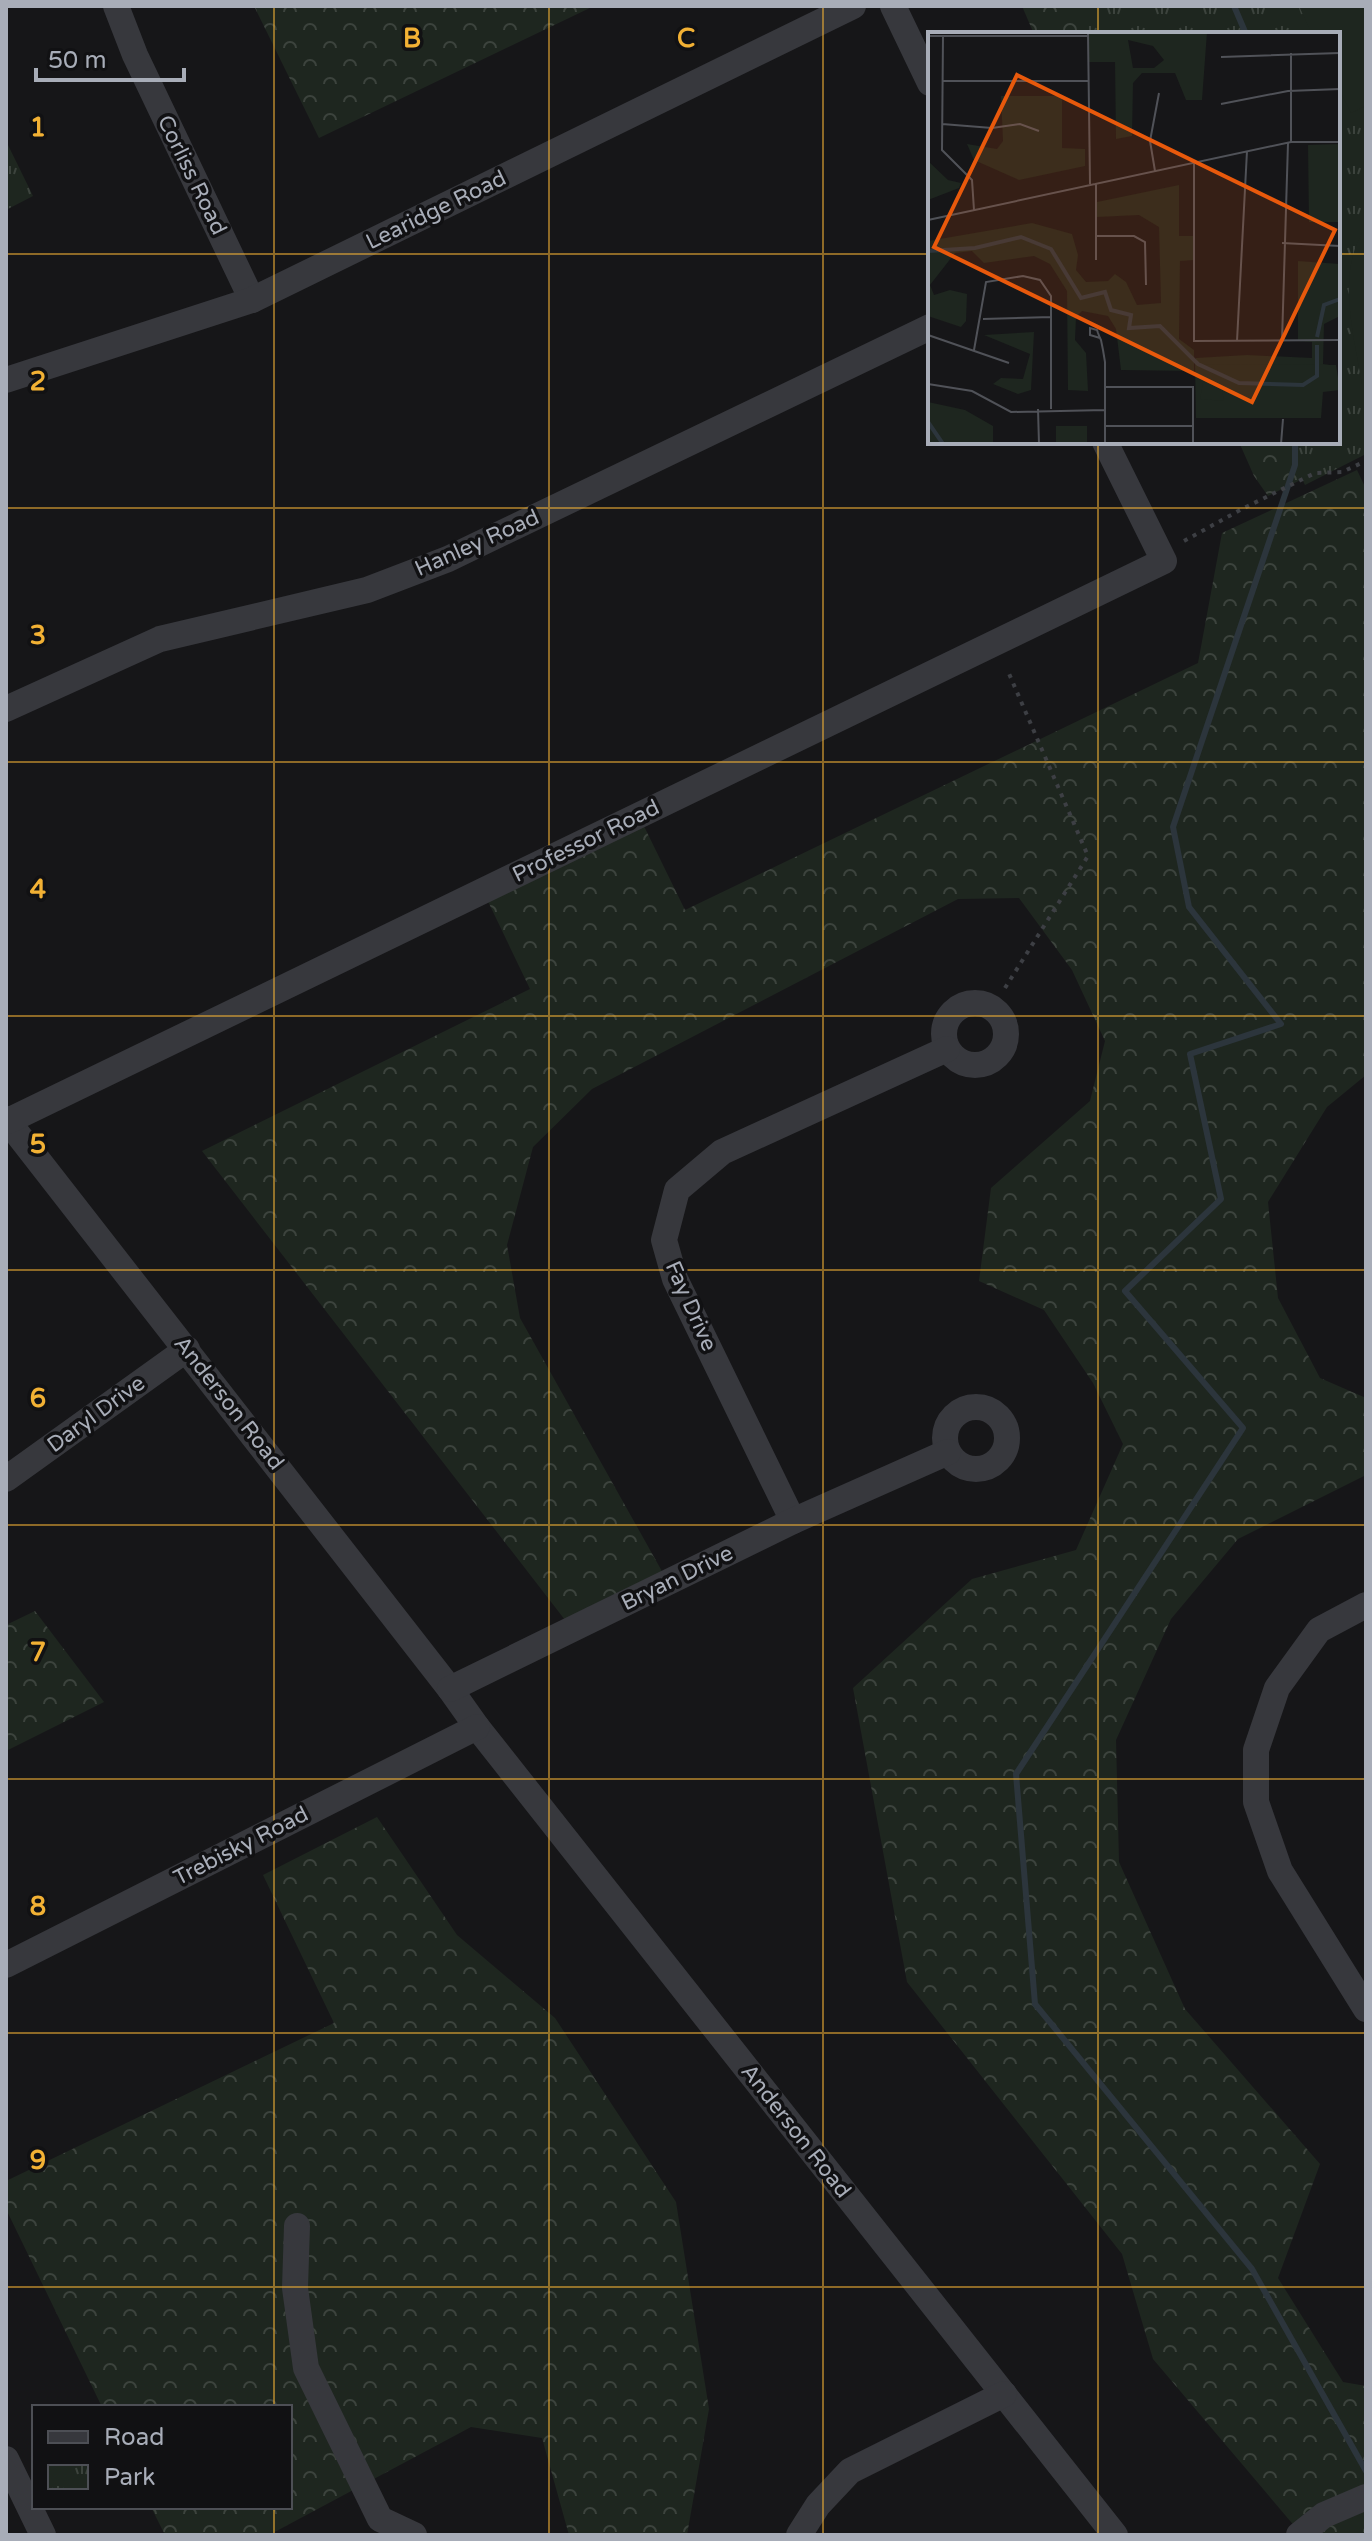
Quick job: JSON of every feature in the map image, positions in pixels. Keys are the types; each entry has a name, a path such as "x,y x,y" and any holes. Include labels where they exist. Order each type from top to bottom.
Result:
{"street":[{"name":"Corliss Road","path":"116,6 135,55 252,300"},
{"name":"Learidge Road","path":"6,380 252,300 853,6"},
{"path":"893,6 928,79"},
{"name":"Hanley Road","path":"6,709 160,639 367,590 448,559 928,328"},
{"name":"Professor Road","path":"7,1120 1164,561 1106,444"},
{"name":"Fay Drive","path":"793,1521 675,1279 664,1240 677,1190 722,1152 947,1049"},
{"name":"Anderson Road","path":"7,1120 450,1689"},
{"name":"Daryl Drive","path":"6,1479 187,1349"},
{"name":"Bryan Drive","path":"450,1689 793,1521 948,1452"},
{"path":"1366,1605 1319,1630 1277,1688 1256,1750 1256,1802 1280,1871 1366,2009"},
{"path":"450,1689 477,1727"},
{"name":"Anderson Road","path":"477,1727 1115,2535"},
{"name":"Trebisky Road","path":"6,1965 477,1727"},
{"path":"297,2226 295,2288 306,2368 380,2519 414,2535"},
{"path":"799,2535 818,2505 850,2471 1004,2394"},
{"path":"6,2459 43,2535"},
{"path":"1299,2535 1324,2515 1366,2497"}],"path":[{"path":"1184,541 1315,473 1342,472 1366,461"},
{"path":"1005,988 1088,856 1007,669"}],"green space":[{"path":"254,6 594,6 319,138"},
{"path":"1022,6 1268,6 1281,32 1033,32"},
{"path":"1076,6 1366,6 1366,454 1305,485 1285,444 1340,444 1340,32 1089,32"},
{"path":"1299,6 1366,6 1366,106 1351,113 1340,91 1340,32 1311,32"},
{"path":"6,141 33,196 6,210"},
{"path":"1366,227 1366,387 1362,384 1355,345 1349,283 1351,263"},
{"path":"1361,426 1315,473 1268,496 1254,476 1240,444 1340,444 1340,441"},
{"path":"1357,470 1366,489 1366,1075 1327,1107 1268,1202 1278,1298 1320,1378 1366,1398 1366,1475 1238,1539 1171,1619 1116,1740 1119,1862 1185,2009 1320,2164 1278,2278 1343,2382 1366,2386 1366,2535 1302,2535 1153,2359 1122,2254 907,1982 853,1688 972,1579 1076,1550 1123,1444 1093,1383 1044,1310 979,1281 991,1188 1090,1101 1105,1041 1072,970 1019,898 958,899 592,1089 533,1147 507,1245 520,1318 668,1582 572,1629 202,1151 530,989 483,891 639,816 685,910 1198,663 1222,533"},
{"path":"35,1611 104,1702 6,1751 6,1625"},
{"path":"377,1817 457,1935 555,2018 676,2202 709,2409 687,2535 569,2535 542,2438 471,2427 269,2535 165,2535 152,2509 292,2509 292,2405 101,2405 6,2209 6,2181 334,2023 263,1875"}],"waterway":[{"path":"1234,6 1245,32"},
{"path":"1295,444 1295,465 1173,827 1189,907 1281,1024 1190,1054 1221,1199 1125,1291 1243,1428 1016,1774 1035,2004 1252,2269 1366,2471"}]}
